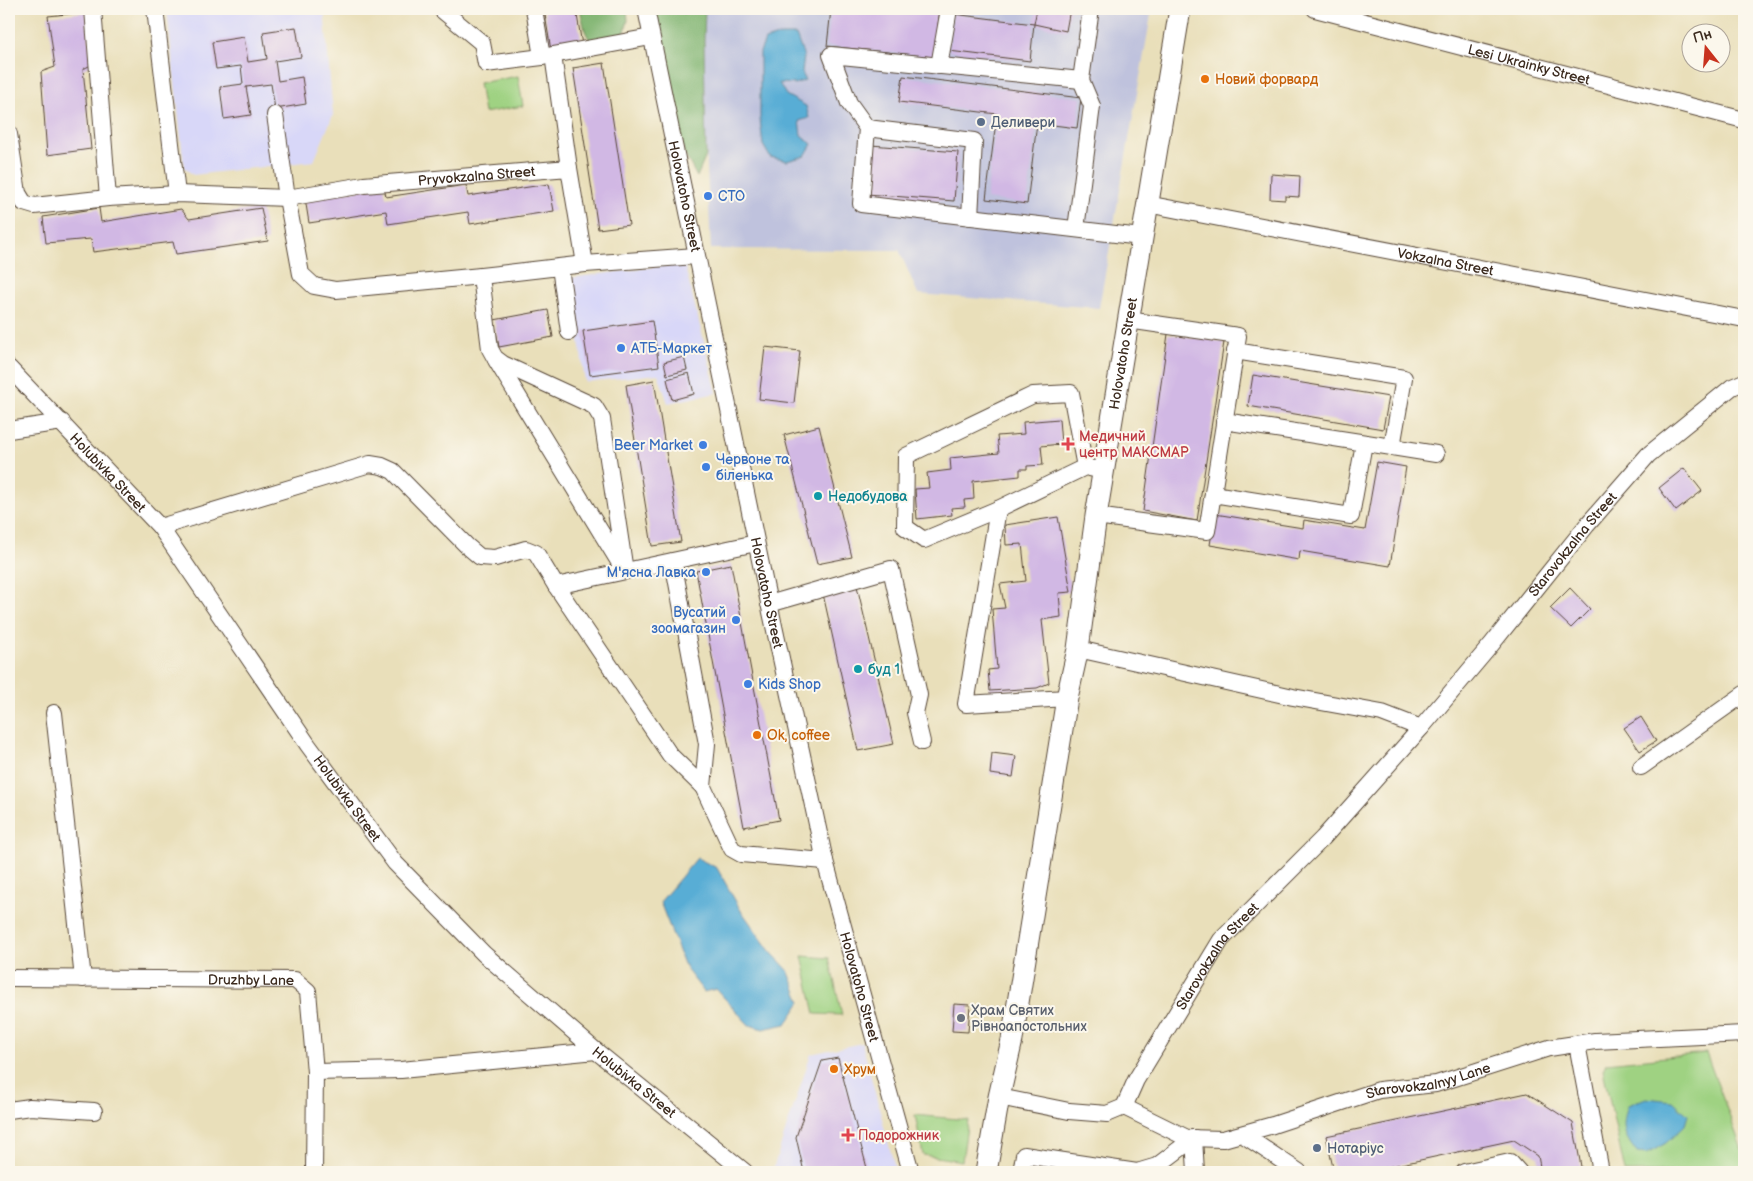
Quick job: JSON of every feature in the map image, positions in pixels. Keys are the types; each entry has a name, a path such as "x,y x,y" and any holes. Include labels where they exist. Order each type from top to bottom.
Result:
{"main road":[{"name":"Holovatoho Street","path":"986,1172 999,1096 1012,1040 1067,698 1078,650 1096,516 1094,469 1128,320 1180,9"}],"street":[{"path":"94,9 108,198"},
{"path":"155,9 177,194"},
{"path":"534,9 548,56 585,264"},
{"name":"Holovatoho Street","path":"646,9 756,543 825,861 911,1172"},
{"path":"939,66 949,9"},
{"path":"1076,229 1092,106 1081,80 1091,9"},
{"name":"Lesi Ukrainky Street","path":"1316,9 1744,120"},
{"path":"442,10 482,43 486,64 548,56 651,37"},
{"path":"1081,80 832,55 849,103 867,128 861,204 1141,238"},
{"path":"275,115 287,198 301,274 314,286 336,290 585,264 696,256"},
{"path":"867,128 974,141 970,217"},
{"name":"Pryvokzalna Street","path":"9,134 18,193 24,203 34,206 108,198 177,194 287,198 364,185 569,168"},
{"name":"Vokzalna Street","path":"1147,204 1744,320"},
{"path":"560,267 569,332"},
{"path":"481,276 490,349 494,358 625,571"},
{"path":"1096,516 1207,531 1238,336 1128,320"},
{"path":"1235,351 1404,378 1392,447"},
{"path":"494,358 503,364 594,406 602,419 625,571"},
{"name":"Holubivka Street","path":"9,368 160,526 308,745 395,863 484,954 596,1051 745,1172"},
{"name":"Starovokzalna Street","path":"1124,1107 1136,1080 1221,940 1323,838 1421,728 1491,645 1587,525 1648,455 1732,388 1744,382"},
{"path":"1071,393 1094,469 998,509 924,540 904,527 906,456 1033,395 1071,393"},
{"path":"1224,421 1436,454"},
{"path":"9,430 62,422"},
{"path":"1213,494 1351,516 1364,443"},
{"path":"160,526 370,464 382,466 393,471 480,557 495,558 526,549 536,553 556,586 670,755 703,786 732,849 741,854 825,861"},
{"path":"998,509 966,704 1067,698"},
{"path":"556,586 756,543"},
{"path":"673,561 707,744 703,786"},
{"path":"769,604 891,569 919,695 915,713 922,742"},
{"path":"1078,650 1293,697 1382,714 1421,728"},
{"path":"1641,767 1744,694"},
{"path":"54,713 83,979"},
{"name":"Druzhby Lane","path":"9,978 295,980 308,991 315,1072 314,1172"},
{"name":"Starovokzalnyy Lane","path":"1124,1107 1187,1138 1223,1139 1273,1125 1379,1090 1436,1084 1549,1048 1644,1038 1744,1034"},
{"path":"1578,1044 1601,1172"},
{"path":"315,1072 401,1070 596,1051"},
{"path":"999,1096 1070,1111 1107,1114 1124,1107"},
{"path":"9,1110 30,1107 94,1111"},
{"path":"1242,1134 1299,1172"},
{"path":"1021,1172 1024,1155 1137,1172 1156,1166 1194,1138"},
{"path":"1194,1138 1196,1172"},
{"path":"1464,1172 1510,1162 1519,1172"}],"shaded area":[{"path":"324,9 333,115 314,161 193,175 184,167 167,10"},
{"path":"705,9 1152,9 1099,308 918,294 899,250 711,249 702,66"},
{"path":"684,263 717,393 668,403 658,374 585,382 570,278"},
{"path":"862,1043 896,1172 772,1172 811,1054"}],"green space":[{"path":"580,9 627,9 628,20 625,32 590,41 585,31"},
{"path":"651,9 705,9 706,156 697,177 684,153"},
{"path":"518,76 523,106 484,113 479,83"},
{"path":"802,956 829,958 842,1015 815,1014"},
{"path":"1706,1053 1744,1155 1744,1172 1625,1172 1603,1070 1606,1063"},
{"path":"915,1115 968,1120 962,1161 923,1155"}],"water":[{"path":"781,35 796,35 804,57 802,72 805,80 795,84 779,83 786,95 806,106 809,118 799,121 801,135 812,144 805,156 787,161 770,157 763,145 760,119 760,52 765,40"},
{"path":"697,858 717,868 740,909 770,951 788,970 801,1002 786,1024 763,1029 749,1025 716,989 704,992 686,969 660,902"},
{"path":"1646,1098 1673,1101 1688,1115 1685,1125 1666,1143 1647,1154 1637,1153 1626,1136 1624,1125 1628,1105"}],"building":[{"path":"544,9 576,9 582,45 551,50"},
{"path":"831,9 940,9 934,57 827,46"},
{"path":"1037,9 1070,9 1066,31 1034,24"},
{"path":"87,12 91,65 83,69 91,149 47,155 41,72 55,67 48,16"},
{"path":"953,14 1034,24 1030,61 949,51"},
{"path":"296,27 301,57 275,61 278,81 302,77 306,104 275,109 271,84 246,87 251,115 224,119 220,87 243,84 241,66 216,69 212,42 244,37 248,62 267,59 263,32"},
{"path":"604,63 629,225 598,229 573,68"},
{"path":"903,76 1081,98 1077,128 1037,123 1027,204 986,199 997,114 899,102"},
{"path":"871,145 958,152 954,201 867,194"},
{"path":"1271,174 1300,176 1299,197 1285,196 1285,200 1270,199"},
{"path":"549,184 554,211 470,224 468,212 388,224 386,211 309,223 305,198 384,186 386,197 466,185 468,196"},
{"path":"99,208 101,222 181,209 189,219 261,208 268,241 176,254 173,242 93,252 91,239 46,243 43,217"},
{"path":"548,310 553,337 499,347 494,320"},
{"name":"АТБ-Маркет","path":"652,321 659,366 590,375 583,331"},
{"path":"1168,334 1224,342 1197,521 1143,511"},
{"path":"765,347 800,351 794,403 759,399"},
{"path":"684,357 687,370 667,375 664,362"},
{"path":"689,373 694,394 672,400 667,379"},
{"path":"1253,375 1389,397 1383,429 1248,406"},
{"path":"654,380 681,542 652,546 626,385"},
{"path":"1059,419 1061,444 1041,446 1043,465 1027,466 1027,469 1020,469 1020,476 973,481 974,499 964,500 965,507 951,508 952,515 917,519 915,489 929,488 927,473 951,470 950,458 999,453 997,436 1024,434 1023,422"},
{"name":"Недобудова","path":"819,426 852,557 817,564 784,435"},
{"path":"1377,462 1406,467 1390,566 1300,551 1299,560 1210,545 1215,514 1303,528 1304,520 1365,530"},
{"path":"1684,468 1702,491 1676,511 1659,488"},
{"path":"1058,517 1071,592 1059,593 1061,617 1042,620 1049,683 1037,688 990,691 988,670 997,669 992,609 1005,608 1000,584 1026,581 1022,544 1006,545 1005,525"},
{"path":"731,564 779,820 744,827 696,571"},
{"name":"буд 1","path":"857,586 894,744 858,751 823,594"},
{"path":"1570,588 1590,609 1571,628 1550,608"},
{"path":"1641,717 1656,741 1640,751 1624,728"},
{"path":"992,753 1016,756 1013,777 990,774"},
{"name":"Храм Святих Рівноапостольних","path":"954,1004 970,1005 968,1032 952,1031"},
{"path":"838,1058 868,1172 804,1172 796,1137 822,1061"},
{"path":"1527,1093 1573,1123 1582,1172 1541,1172 1538,1156 1514,1140 1364,1172 1334,1172 1326,1136"}],"place":[{"name":"Новий форвард","path":"1205,79"},
{"name":"Деливери","path":"981,122"},
{"name":"СТО","path":"708,196"},
{"name":"АТБ-Маркет","path":"621,348"},
{"name":"Медичний центр МАКСМАР","path":"1068,444"},
{"name":"Beer Market","path":"703,445"},
{"name":"Червоне та біленька","path":"706,467"},
{"name":"Недобудова","path":"818,496"},
{"name":"М'ясна Лавка","path":"706,572"},
{"name":"Вусатий зоомагазин","path":"736,620"},
{"name":"буд 1","path":"858,669"},
{"name":"Kids Shop","path":"748,684"},
{"name":"Ok, coffee","path":"757,735"},
{"name":"Храм Святих Рівноапостольних","path":"961,1018"},
{"name":"Хрум","path":"834,1069"},
{"name":"Подорожник","path":"848,1135"},
{"name":"Нотаріус","path":"1317,1148"}]}
